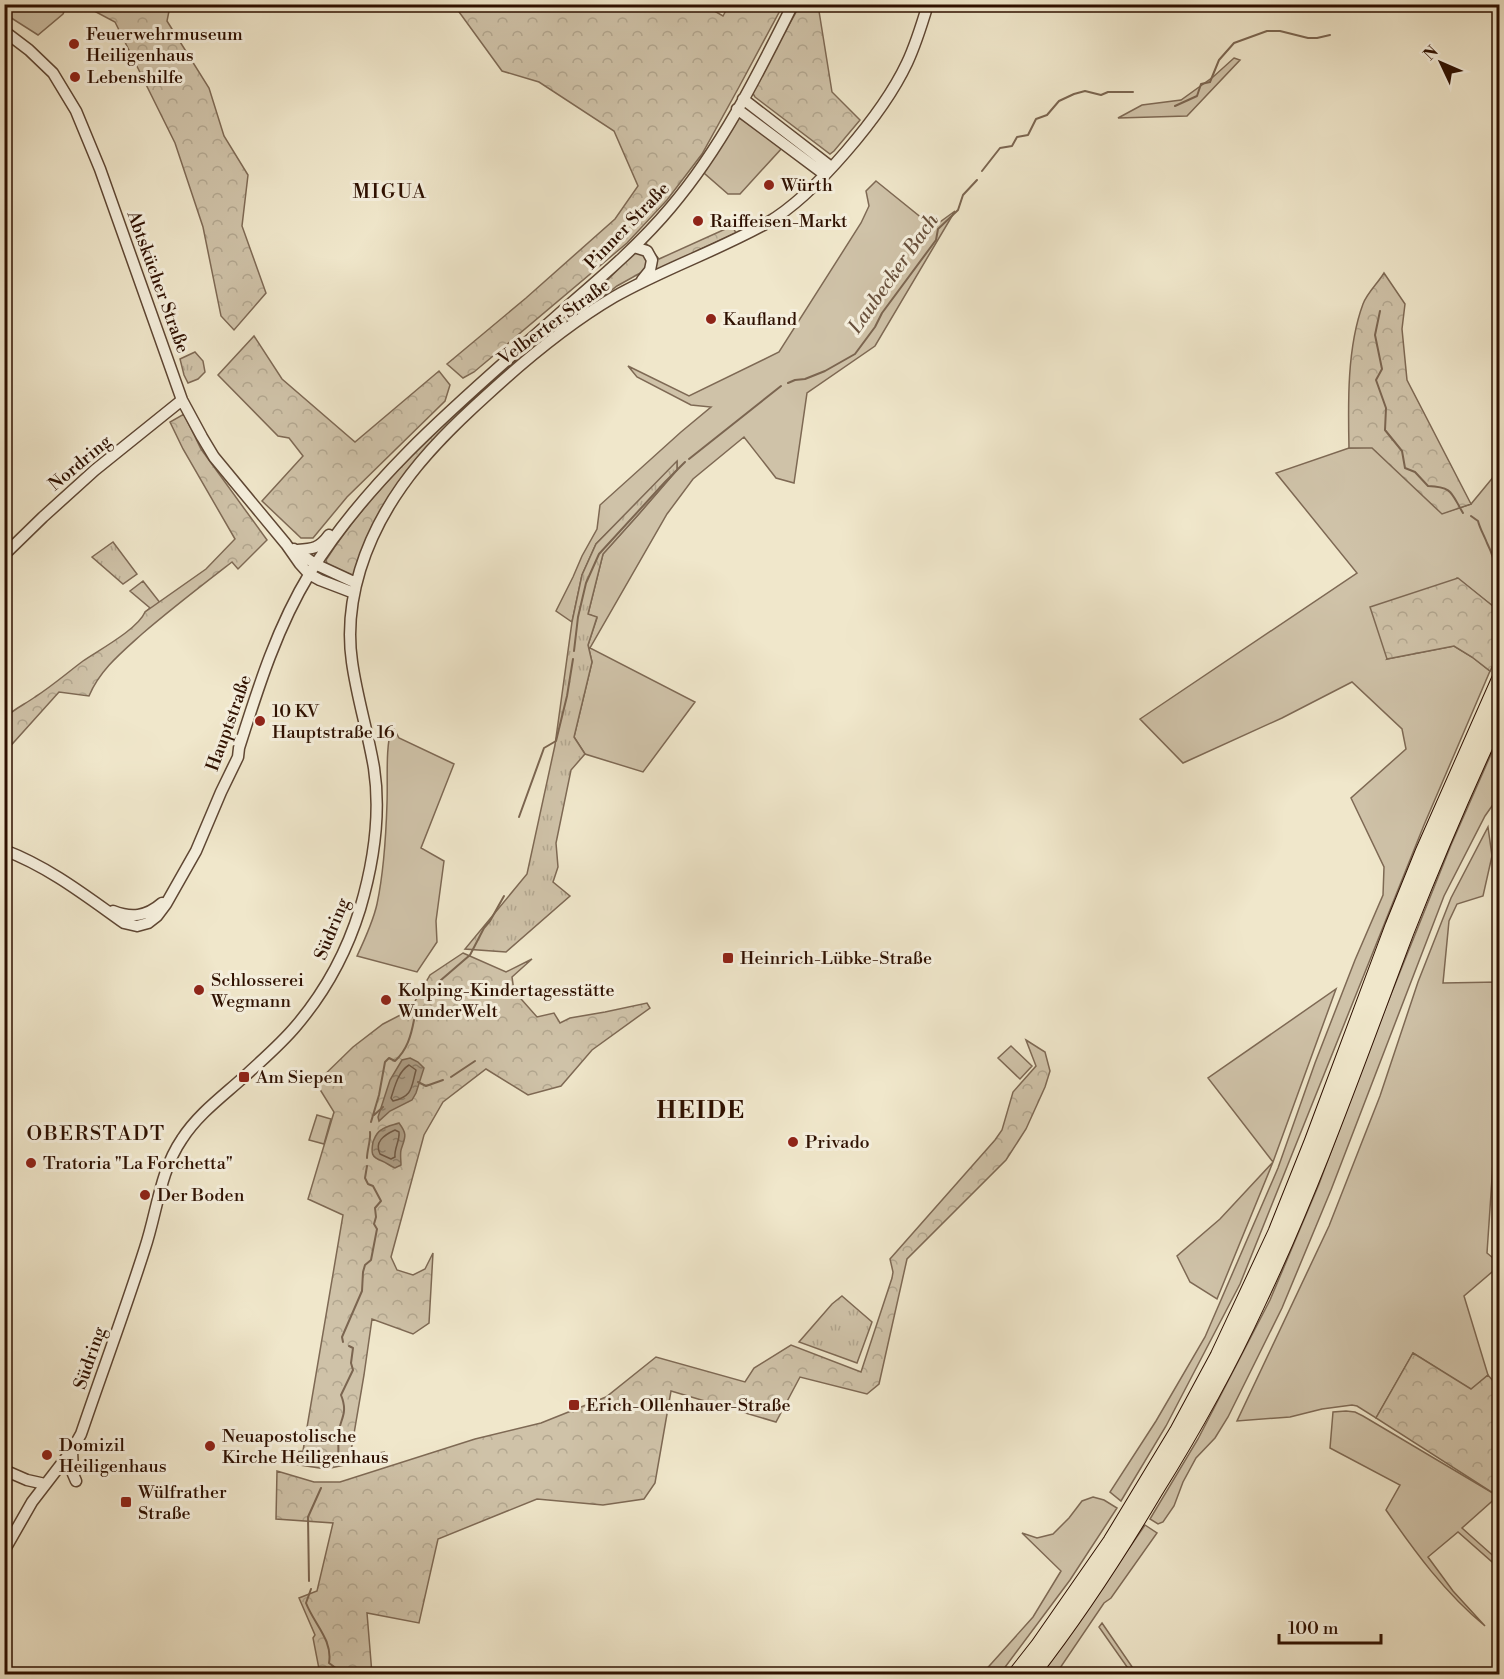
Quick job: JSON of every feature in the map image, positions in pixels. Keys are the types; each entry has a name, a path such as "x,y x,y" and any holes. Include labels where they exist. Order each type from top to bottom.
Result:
{"highway":[{"path":"1032,1674 1105,1574 1121,1548 1187,1439 1225,1370 1258,1302 1325,1146 1437,855 1493,717 1500,678"},
{"path":"1016,1674 1111,1541 1177,1432 1218,1356 1276,1232 1393,926 1493,717"}],"street":[{"name":"Pinner Straße","path":"312,569 347,520 391,470 468,395 634,247 672,206 708,159 794,4"},
{"name":"Velberter Straße","path":"355,588 365,556 386,509 415,468 468,412 503,380 589,313 640,282 771,220 805,194 867,125 888,95 905,67 918,38 928,4"},
{"name":"Abtskücher Straße","path":"4,31 29,50 53,73 76,111 96,158 189,416 214,457 300,564 312,569"},
{"path":"740,104 827,171"},
{"path":"634,247 647,251 652,260 650,270 640,282"},
{"path":"584,292 589,313"},
{"name":"Nordring","path":"4,555 87,478 182,400"},
{"path":"296,550 313,549 319,546 364,490 391,470"},
{"name":"Abtskücher Straße","path":"286,544 296,550 312,569"},
{"path":"312,569 355,588"},
{"name":"Hauptstraße","path":"102,907 124,923 137,926 148,923 160,913 196,851 238,757 246,726 280,630 312,569"},
{"name":"Südring","path":"4,1551 32,1502 72,1450 81,1434 144,1252 164,1179 177,1148 194,1122 284,1038 306,1013 335,968 359,910 370,867 376,799 374,771 352,662 351,609 355,588"},
{"path":"4,850 26,858 47,870 102,907"},
{"name":"Hauptstraße","path":"102,907 124,915 139,916 156,908 172,892"},
{"path":"72,1450 74,1458 72,1469 76,1481"},
{"path":"4,1470 27,1480 45,1484"}],"green space":[{"path":"4,5 67,5 63,14 38,35 5,14"},
{"path":"83,5 187,5 187,8 169,11 167,21 209,88 224,136 248,175 242,226 266,293 234,330 221,316 203,227 175,143 115,22"},
{"path":"454,5 704,5 723,16 729,5 783,5 702,154 667,200 627,243 474,372 463,378 447,364 615,219 638,186 614,131 539,82 502,71"},
{"path":"800,5 818,5 832,92 860,120 830,154 755,97 752,92"},
{"path":"1234,58 1240,60 1187,116 1118,118 1142,105 1181,100 1213,77"},
{"path":"738,117 782,148 740,194 728,194 704,173"},
{"path":"876,181 933,227 955,211 875,346 807,393 794,483 776,478 744,437 693,479 667,514 590,648 695,702 643,772 585,754 574,737 592,662 588,645 597,618 588,614 603,554 677,470 677,462 596,544 582,575 572,622 556,611 597,529 600,505 711,407 691,405 637,377 628,366 689,396 779,352 861,223 869,206 866,191"},
{"path":"732,226 736,233 652,272 640,246 645,242 659,259"},
{"path":"635,252 641,252 649,260 644,271 617,286 594,304 590,302 591,297"},
{"path":"1384,273 1405,304 1402,329 1407,380 1471,504 1442,514 1372,448 1349,448 1349,394 1354,338 1365,300"},
{"path":"584,300 584,312 404,476 354,575 351,576 327,565 326,560 339,540 368,503 400,469 483,389"},
{"path":"254,336 282,379 355,442 439,371 450,385 445,401 347,497 313,538 301,538 262,501 303,456 289,438 278,436 218,375"},
{"path":"195,352 203,361 205,372 198,379 188,383 180,359"},
{"path":"184,414 201,449 267,540 238,569 232,562 142,634 105,670 89,696 59,692 5,752 4,719 7,716 127,632 145,612 206,569 235,539 170,422"},
{"path":"1372,447 1443,513 1471,504 1499,470 1499,611 1457,578 1387,659 1454,646 1490,671 1424,825 1240,1284 1166,1426 1121,1501 1110,1492 1156,1421 1205,1337 1278,1168 1315,1063 1383,895 1384,867 1351,798 1406,749 1402,729 1352,682 1282,718 1183,763 1140,719 1357,573 1276,473 1349,448"},
{"path":"677,461 677,470 603,554 588,614 597,617 588,645 592,662 574,737 585,754 571,770 556,843 558,867 553,882 570,896 506,952 465,949 527,874 555,745 572,622 582,575 596,544"},
{"path":"113,542 137,574 123,584 92,557"},
{"path":"1458,578 1499,611 1499,654 1490,671 1454,646 1387,659 1370,607"},
{"path":"143,581 161,604 145,612 150,608 130,591"},
{"path":"392,725 399,738 454,764 421,848 444,861 436,921 437,942 417,972 357,956 373,917 381,879 386,828 388,754"},
{"path":"1499,736 1499,796 1485,816 1444,896 1331,1190 1282,1308 1228,1417 1215,1438 1196,1458 1183,1482 1174,1506 1163,1522 1158,1524 1150,1519 1198,1439 1270,1300 1319,1184 1373,1039 1451,845"},
{"path":"1488,827 1492,856 1483,896 1457,904 1449,921 1443,983 1499,982 1494,1152 1487,1253 1499,1263 1499,1266 1464,1296 1488,1375 1471,1390 1413,1353 1376,1418 1352,1405 1290,1417 1237,1421 1329,1226 1380,1096 1418,982 1451,898"},
{"path":"463,953 506,972 532,959 512,977 514,991 537,1017 554,1013 560,1023 570,1018 647,1003 650,1008 592,1050 561,1086 528,1095 486,1069 443,1102 424,1135 391,1257 397,1270 413,1275 425,1269 433,1253 429,1323 413,1334 372,1319 350,1457 385,1452 377,1458 326,1469 293,1464 287,1453 303,1451 343,1215 308,1199 334,1112 316,1083 353,1047 383,1024 410,1010 430,975"},
{"path":"1336,989 1273,1162 1208,1078"},
{"path":"1026,1040 1045,1052 1050,1071 1045,1087 1026,1129 1006,1160 907,1259 879,1384 867,1394 800,1377 776,1422 671,1391 655,1483 644,1499 603,1505 537,1499 438,1539 419,1623 367,1613 372,1674 320,1674 313,1638 315,1635 299,1598 317,1591 333,1523 276,1519 277,1471 314,1482 340,1482 475,1439 541,1423 606,1397 656,1357 745,1382 754,1368 791,1345 861,1372 892,1278 890,1259 1002,1130 1013,1092 1036,1066"},
{"path":"1011,1046 1032,1066 1020,1079 998,1058"},
{"path":"317,1115 331,1119 324,1144 309,1140"},
{"path":"1273,1162 1217,1299 1190,1282 1177,1256 1220,1219"},
{"path":"842,1296 872,1322 857,1363 799,1342 832,1304"},
{"path":"1413,1353 1471,1389 1488,1375 1499,1388 1500,1493 1496,1495 1376,1418"},
{"path":"1346,1411 1363,1416 1499,1495 1462,1528 1499,1561 1499,1568 1458,1532 1428,1557 1453,1591 1485,1626 1444,1586 1386,1510 1400,1485 1330,1448 1333,1412"},
{"path":"1093,1497 1104,1500 1117,1508 1070,1580 1000,1674 982,1674 1033,1617 1061,1571 1022,1533 1037,1538 1053,1534 1082,1501"},
{"path":"1145,1525 1157,1533 1111,1598 1104,1603 1056,1674 1042,1674"},
{"path":"1102,1623 1137,1674 1132,1674 1099,1627"}],"water":[{"path":"410,1058 424,1068 416,1093 412,1100 390,1111 379,1121 378,1117 390,1080 402,1060"},
{"path":"399,1123 405,1136 401,1165 395,1168 376,1158 372,1149 378,1132"}],"waterway":[{"name":"Laubecker Bach","path":"1175,106 1197,96 1201,84 1210,82 1219,60 1234,43 1267,31 1280,31 1308,38 1330,35"},
{"name":"Laubecker Bach","path":"982,171 1000,148 1012,146 1017,137 1028,135 1036,119 1047,115 1059,101 1085,91 1101,95 1108,92 1133,92"},
{"name":"Laubecker Bach","path":"788,383 825,371 855,354 936,240 938,229 958,210 963,195 977,180"},
{"path":"1380,311 1375,335 1382,369 1376,380 1386,408 1385,430 1402,451 1405,468 1415,472 1428,486 1450,492 1463,513"},
{"name":"Laubecker Bach","path":"689,459 781,386"},
{"name":"Laubecker Bach","path":"574,651 578,617 586,583 599,554 685,462"},
{"path":"1471,516 1478,521 1495,564 1500,585"},
{"name":"Laubecker Bach","path":"519,817 544,748 556,741 573,659"},
{"name":"Laubecker Bach","path":"441,980 470,955 504,896"},
{"name":"Laubecker Bach","path":"371,1122 385,1062 389,1058 395,1061 403,1052 414,1020"},
{"path":"451,1077 475,1061"},
{"path":"418,1082 426,1086 443,1080"},
{"path":"374,1115 383,1107"},
{"name":"Laubecker Bach","path":"367,1158 370,1132"},
{"name":"Laubecker Bach","path":"343,1342 342,1337 362,1291 365,1265 371,1260 377,1229 374,1224 375,1208 381,1201 373,1186 368,1184 365,1178 367,1166"},
{"name":"Laubecker Bach","path":"338,1456 338,1437 344,1412 341,1395 353,1370 351,1363 353,1348 349,1346"},
{"name":"Laubecker Bach","path":"309,1581 308,1517 321,1488"},
{"name":"Laubecker Bach","path":"311,1589 306,1603 326,1639 329,1663 340,1674"}],"place":[{"name":"Feuerwehrmuseum Heiligenhaus","path":"74,44"},
{"name":"Lebenshilfe","path":"75,77"},
{"name":"Würth","path":"769,185"},
{"name":"Raiffeisen-Markt","path":"698,221"},
{"name":"Kaufland","path":"711,319"},
{"name":"10 KV Hauptstraße 16","path":"260,721"},
{"name":"Heinrich-Lübke-Straße","path":"728,958"},
{"name":"Schlosserei Wegmann","path":"199,990"},
{"name":"Kolping-Kindertagesstätte WunderWelt","path":"386,1000"},
{"name":"Am Siepen","path":"244,1077"},
{"name":"Privado","path":"793,1142"},
{"name":"Tratoria \"La Forchetta\"","path":"31,1163"},
{"name":"Der Boden","path":"145,1195"},
{"name":"Erich-Ollenhauer-Straße","path":"574,1405"},
{"name":"Neuapostolische Kirche Heiligenhaus","path":"210,1446"},
{"name":"Domizil Heiligenhaus","path":"47,1455"},
{"name":"Wülfrather Straße","path":"126,1502"}],"district":[{"name":"MIGUA","path":"390,192"},
{"name":"HEIDE","path":"701,1111"},
{"name":"OBERSTADT","path":"96,1134"}]}
